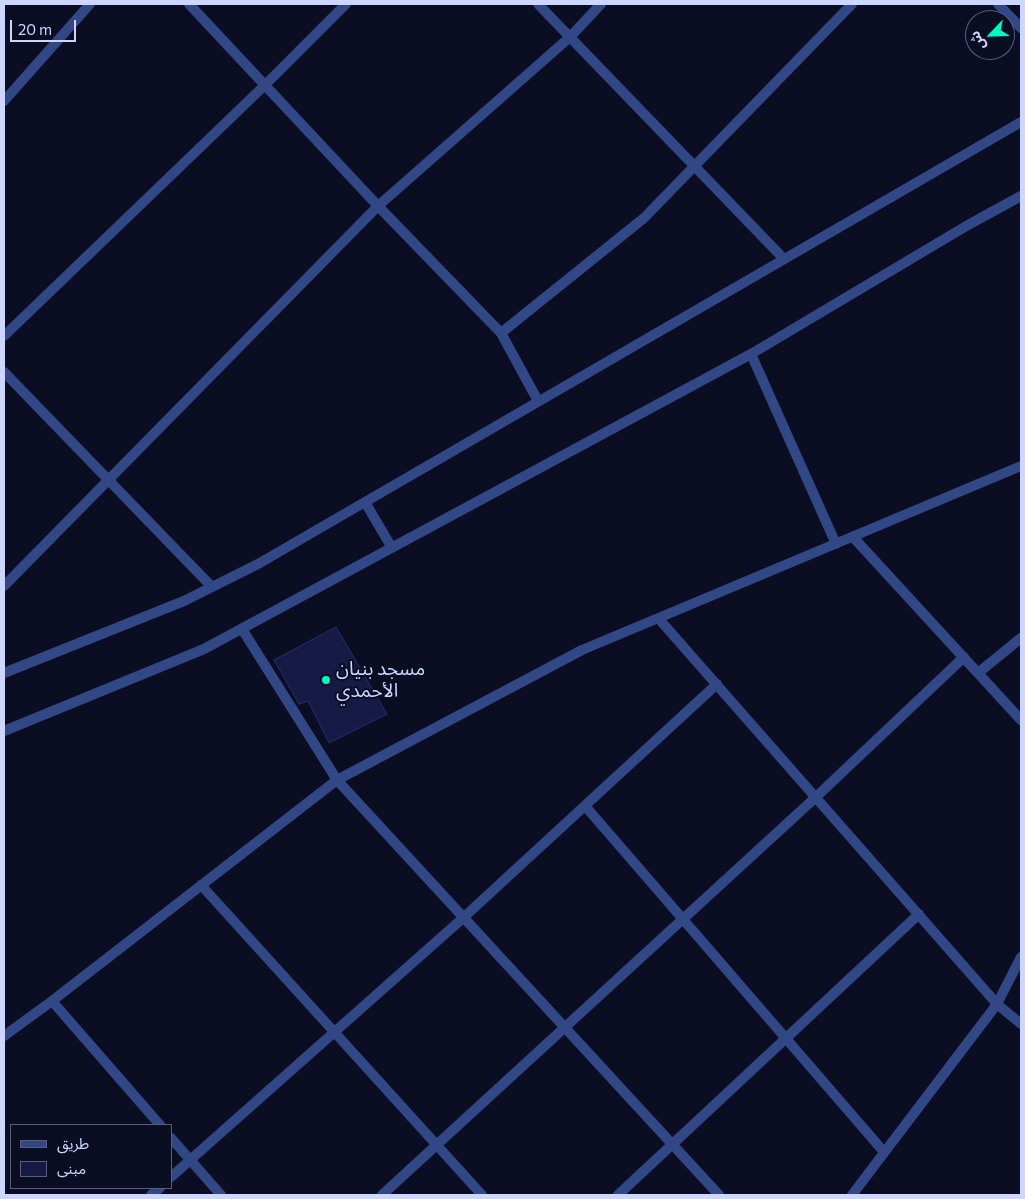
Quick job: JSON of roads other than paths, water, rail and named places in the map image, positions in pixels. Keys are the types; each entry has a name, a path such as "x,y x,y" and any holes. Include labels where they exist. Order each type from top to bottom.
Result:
{"street":[{"path":"4,101 90,4"},
{"path":"189,4 378,206 502,333 538,402"},
{"path":"4,336 265,85 346,4"},
{"path":"538,4 784,259"},
{"path":"4,586 378,206 570,37 602,4"},
{"path":"502,333 644,218 852,4"},
{"path":"998,4 1021,28"},
{"path":"4,673 184,601 258,564 1021,122"},
{"path":"4,731 204,649 751,354 968,225 1021,196"},
{"path":"751,354 836,544"},
{"path":"4,372 212,587"},
{"path":"4,1036 52,1001 337,780 582,650 1021,466"},
{"path":"365,502 392,548"},
{"path":"853,537 1021,720"},
{"path":"659,619 997,1004 1021,1024"},
{"path":"242,629 337,780 719,1195"},
{"path":"978,673 1021,638"},
{"path":"382,1195 683,920 964,657"},
{"path":"172,1176 586,807 717,684"},
{"path":"586,807 884,1152"},
{"path":"201,885 482,1195"},
{"path":"618,1195 919,914"},
{"path":"852,1195 997,1004 1021,957"},
{"path":"52,1001 159,1124"},
{"path":"172,1139 221,1195"}],"place":[{"name":"مسجد بنيان الأحمدي","path":"326,680"}]}
